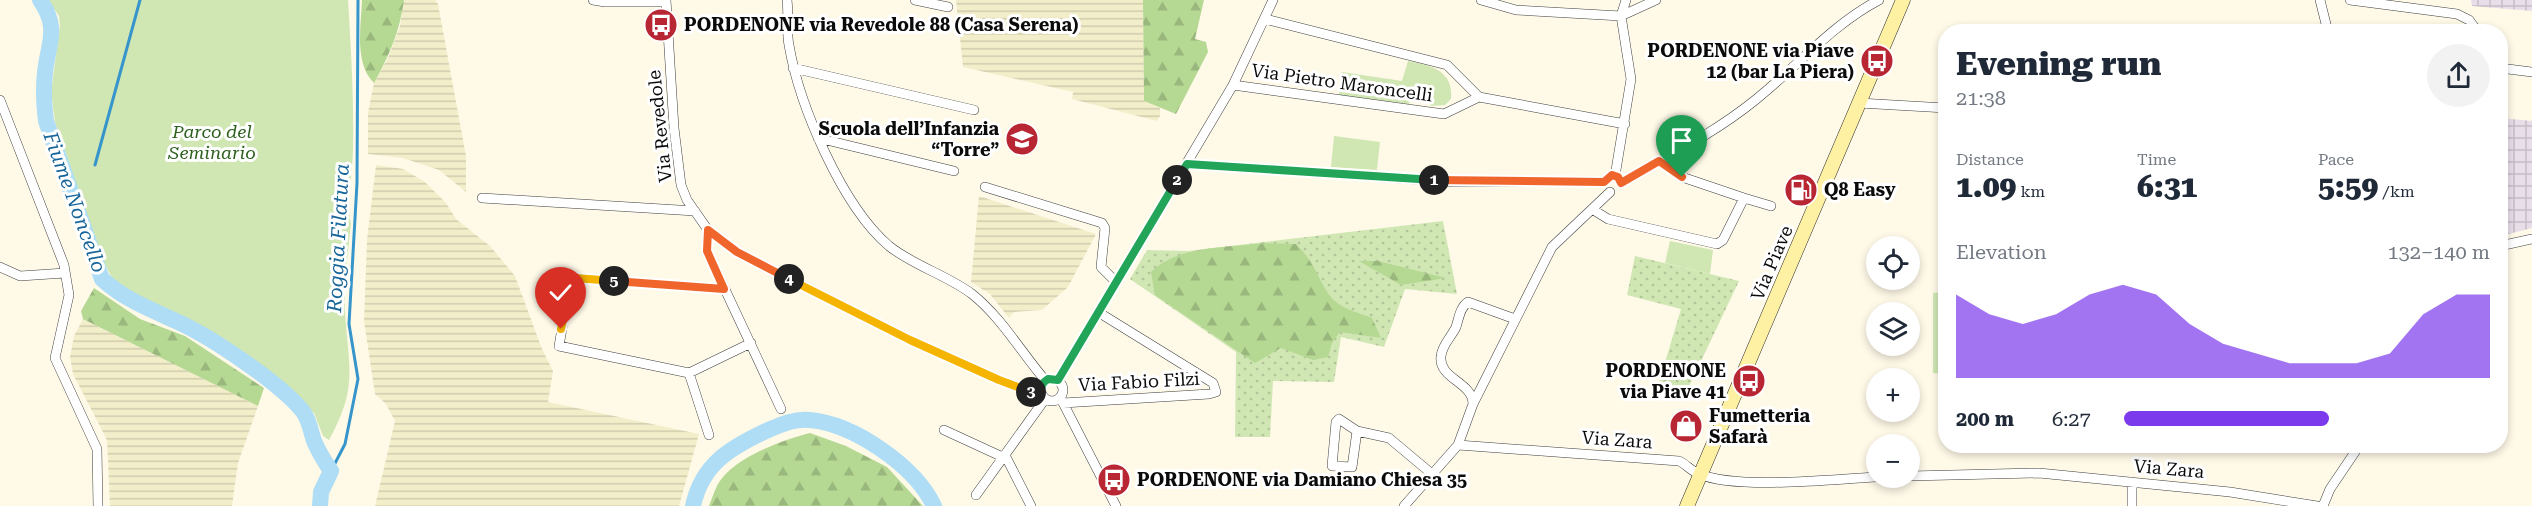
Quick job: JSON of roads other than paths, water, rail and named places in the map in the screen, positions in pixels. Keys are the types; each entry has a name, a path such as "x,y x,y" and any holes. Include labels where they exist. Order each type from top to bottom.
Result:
{"street":[{"path":"593,0 615,3 666,1"},
{"path":"788,0 788,42 804,107 818,138 870,228 890,247 969,292 984,304 1045,380 1043,395 976,495"},
{"path":"915,0 948,7"},
{"path":"1058,380 1233,85 1273,0"},
{"path":"1481,0 1516,10 1621,16 1656,0"},
{"path":"1404,506 1458,445 1473,404 1552,247 1610,192 1617,190 1631,79 1621,16 1626,0"},
{"name":"Via Piave","path":"1687,506 1903,0"},
{"path":"2320,0 2326,24"},
{"path":"2350,0 2460,15 2472,24"},
{"name":"Via Revedole","path":"666,1 674,128 680,174 687,200 708,230 737,252 910,340 999,380 1043,395"},
{"path":"1604,182 1607,177 1618,180 1659,161 1708,133 1753,102 1822,40 1877,1"},
{"path":"1265,19 1447,65 1479,97 1625,124"},
{"path":"793,68 974,110"},
{"path":"2508,69 2532,72"},
{"name":"Via Pietro Maroncelli","path":"1233,85 1444,114 1479,97"},
{"path":"0,100 53,232 65,273 69,295 55,358 58,369 97,449 98,506"},
{"path":"1859,103 1938,108"},
{"path":"818,138 954,171"},
{"path":"1659,161 1682,177 1771,206"},
{"path":"1187,164 1454,182 1604,182"},
{"path":"1604,182 1610,192"},
{"path":"986,187 1102,223 1105,228 1101,267 1116,282"},
{"path":"482,198 694,211"},
{"path":"1592,209 1608,219 1717,244 1723,240 1744,198"},
{"path":"708,230 707,251 781,409"},
{"path":"2508,244 2532,239"},
{"path":"0,267 20,276 65,273"},
{"path":"724,289 550,276 565,311 559,346 689,373 751,343"},
{"path":"1473,404 1471,394 1447,373 1441,362 1442,351 1454,332 1462,308 1465,303 1471,303 1515,319"},
{"name":"Via Fabio Filzi","path":"1062,400 1216,392 1213,383 1098,312"},
{"path":"689,373 709,435"},
{"path":"1045,380 1058,380"},
{"path":"1058,380 1063,389 1062,400 1116,506"},
{"path":"1043,395 1053,401 1062,400"},
{"path":"1357,431 1352,467 1332,466 1336,422 1339,419 1357,431 1389,438 1432,474"},
{"path":"944,430 1003,457 1010,463 1031,506"},
{"name":"Via Zara","path":"1458,445 1679,461 1700,474 1762,482 1866,477"},
{"path":"2323,506 2330,489 2354,453"},
{"name":"Via Zara","path":"1920,476 2039,472 2230,492 2317,506"},
{"path":"2132,482 2132,506"}],"waterway":[{"name":"Fiume Noncello","path":"40,0 50,19 51,28 44,85 46,121 102,279 129,298 192,329 227,350 264,376 294,402 304,413 317,447 331,471 321,492 320,506"},
{"path":"95,165 140,0"},
{"name":"Roggia Filatura","path":"331,471 345,444 358,379 349,324 357,183 358,0"},
{"name":"Fiume Noncello","path":"693,506 703,479 719,459 753,437 788,422 799,420 827,423 864,438 898,462 913,476 934,506"}],"place":[{"name":"PORDENONE via Revedole 88 (Casa Serena)","path":"661,25"},
{"name":"PORDENONE via Piave 12 (bar La Piera)","path":"1877,61"},
{"name":"Scuola dell’Infanzia “Torre”","path":"1022,139"},
{"name":"Q8 Easy","path":"1801,190"},
{"name":"PORDENONE via Piave 41","path":"1749,381"},
{"name":"Fumetteria Safarà","path":"1686,426"},
{"name":"PORDENONE via Damiano Chiesa 35","path":"1114,480"}],"park label":[{"name":"Parco del Seminario","path":"212,142"}]}
